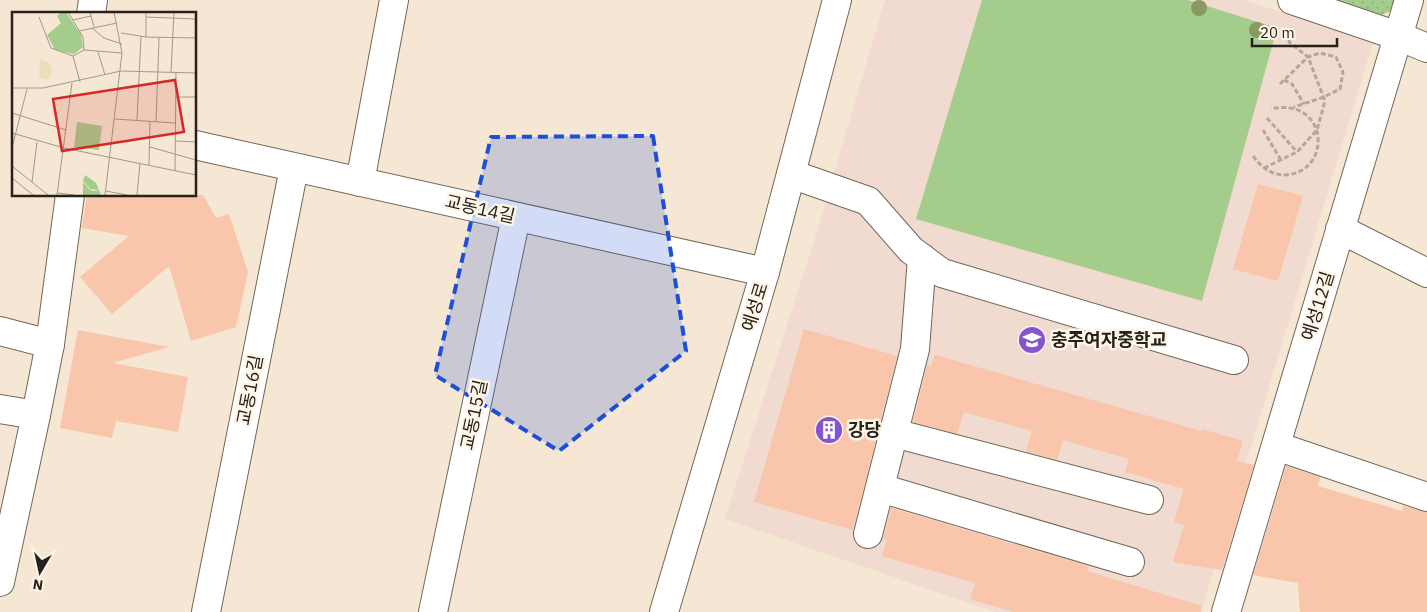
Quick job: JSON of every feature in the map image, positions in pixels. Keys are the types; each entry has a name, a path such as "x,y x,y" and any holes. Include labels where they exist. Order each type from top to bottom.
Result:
{"street":[{"path":"360,182 394,0"},
{"name":"예성로","path":"664,612 765,272 837,0"},
{"name":"예성12길","path":"1226,612 1409,0"},
{"path":"1296,1 1398,36 1427,48"},
{"name":"교동14길","path":"196,146 765,272"},
{"name":"교동16길","path":"206,612 294,168"},
{"path":"791,174 868,201 911,250 942,273 1234,360"},
{"path":"0,582 50,344 70,196"},
{"name":"교동15길","path":"433,612 516,217"},
{"path":"1340,229 1427,273"},
{"path":"868,534 915,350 922,258"},
{"path":"0,332 50,344"},
{"path":"0,409 36,415"},
{"path":"894,432 1149,500"},
{"path":"1276,446 1427,496"},
{"path":"880,488 1130,562"}],"path":[{"path":"1253,156 1264,168 1280,175 1292,174 1302,170 1311,162 1316,152 1317,130 1326,101 1308,57 1289,42 1296,1"},
{"path":"1280,84 1308,57 1320,53 1336,57 1343,72 1340,89 1293,108"},
{"path":"1284,79 1292,84 1304,104"},
{"path":"1271,109 1282,106 1303,112 1317,130"},
{"path":"1267,118 1297,152"},
{"path":"1263,130 1281,160"},
{"path":"1264,168 1297,152 1317,130"}],"highlighted area":[{"path":"653,136 686,351 559,451 435,375 491,137"}],"shaded area":[{"name":"충주여자중학교","path":"885,0 1244,0 1373,42 1201,612 995,612 725,519 816,235"}],"green space":[{"path":"982,0 1188,0 1277,28 1202,301 916,219"},
{"path":"1318,0 1395,0 1391,11 1371,19"}],"building":[{"path":"1258,184 1303,196 1278,281 1233,269"},
{"path":"203,195 216,218 229,214 248,272 236,327 191,341 169,266 112,314 80,277 129,236 82,228 87,196"},
{"name":"강당","path":"804,329 897,356 853,530 754,502"},
{"path":"78,330 169,347 113,363 188,377 178,432 116,421 112,438 60,428"},
{"path":"935,355 1201,431 1202,429 1243,441 1237,461 1254,465 1222,570 1173,562 1184,525 1174,522 1184,489 1125,472 1129,459 1063,440 1057,460 1026,452 1032,431 964,412 957,434 913,422 927,365 931,366"},
{"path":"1286,466 1320,477 1318,486 1402,511 1403,506 1427,512 1427,612 1300,612 1298,583 1253,575"},
{"path":"891,508 1088,566 1087,571 1202,606 1201,612 1013,612 970,599 975,583 882,556 887,540 883,539"}],"place":[{"name":"충주여자중학교","path":"1032,340"},
{"name":"강당","path":"829,430"}]}
